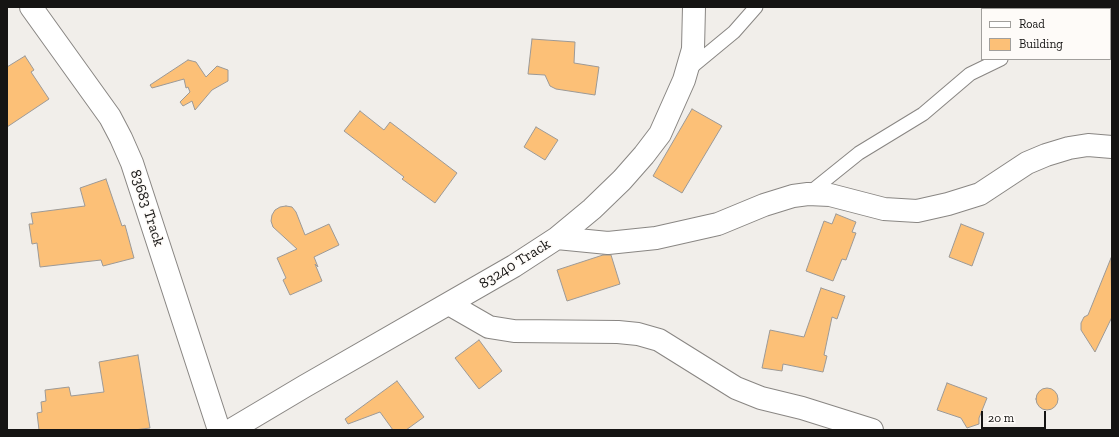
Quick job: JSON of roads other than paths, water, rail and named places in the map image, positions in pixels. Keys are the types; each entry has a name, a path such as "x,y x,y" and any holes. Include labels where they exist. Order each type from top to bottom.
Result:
{"street":[{"name":"83683 Track","path":"31,7 110,117 121,138 132,163 219,430"},
{"name":"83240 Track","path":"231,430 248,418 514,266 557,238 592,209 644,155 660,134 672,109 693,50 694,7"},
{"path":"557,238 608,243 656,238 718,224 793,196 808,194 830,195 884,209 917,211 948,204 980,194 1027,163 1046,155 1069,148 1088,145 1112,147"},
{"path":"449,304 489,327 514,331 618,332 638,334 658,340 736,388 761,398 802,408 872,430"}],"lane":[{"path":"686,71 734,32 756,7"},
{"path":"808,194 859,153 923,114 970,74 999,60"}]}
